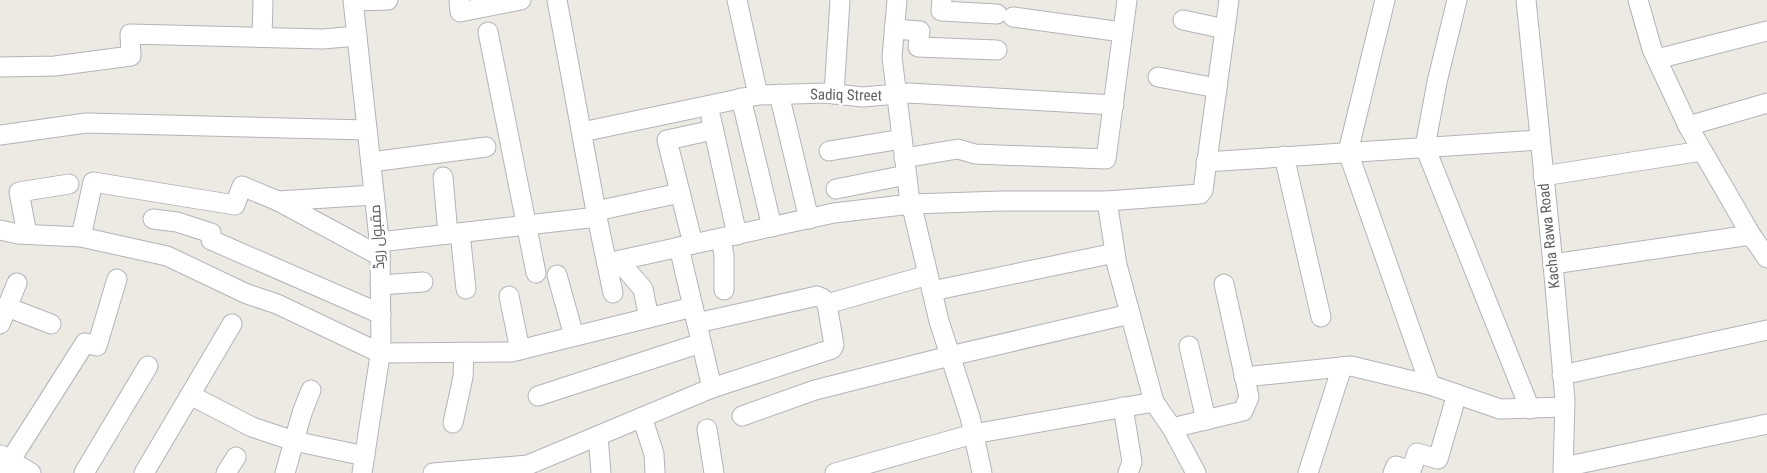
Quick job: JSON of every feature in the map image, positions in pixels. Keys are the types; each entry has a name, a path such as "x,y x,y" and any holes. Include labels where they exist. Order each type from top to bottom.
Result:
{"street":[{"path":"262,37 263,0"},
{"path":"353,0 388,0"},
{"name":"مقبول روڈ","path":"353,0 380,249 380,353 363,464"},
{"path":"459,0 460,12 521,0"},
{"path":"557,0 597,214 613,262 613,293"},
{"path":"737,0 750,96 772,227"},
{"path":"834,94 840,0"},
{"path":"897,0 892,58 911,204 939,320 970,417 982,473"},
{"path":"942,0 941,11 1005,15 1122,32"},
{"path":"836,189 958,149 975,154 1105,160 1108,157 1126,0"},
{"path":"613,262 834,213 911,204 1002,201 1107,201 1200,194 1203,190 1229,0"},
{"path":"1383,0 1348,152 1430,386"},
{"path":"1457,0 1437,82 1425,147 1530,409"},
{"name":"Kacha Rawa Road","path":"1526,0 1553,264 1562,375 1564,470"},
{"path":"1638,0 1652,49 1688,126 1767,258"},
{"path":"1183,20 1225,29"},
{"path":"894,29 920,31 918,47 996,50"},
{"path":"1657,59 1767,31"},
{"path":"488,32 528,225 536,273"},
{"path":"0,68 55,66 131,56 130,34 323,39 357,36"},
{"path":"1158,77 1217,88"},
{"name":"Sadiq Street","path":"582,132 750,96 779,94 834,94 863,97 909,93 1114,105"},
{"path":"779,94 809,219"},
{"path":"1688,126 1767,103"},
{"path":"708,105 714,130 729,237 724,256 724,290"},
{"path":"0,135 86,123 155,123 367,130"},
{"path":"712,388 695,315 680,194 667,140 714,130"},
{"path":"830,151 902,139"},
{"path":"1206,162 1539,140"},
{"path":"371,162 486,147"},
{"path":"1543,176 1702,151"},
{"path":"1284,156 1321,317"},
{"path":"443,178 466,289"},
{"path":"81,237 94,182 235,205 242,186 278,200 380,249 454,233 528,225 597,214 680,194"},
{"path":"26,234 19,192 69,184"},
{"path":"278,200 374,195"},
{"path":"1107,201 1115,253 1154,402 1172,428 1196,473"},
{"path":"153,219 177,222 211,233 211,240 381,314"},
{"path":"0,230 26,234 81,237 167,256 247,294 277,304 380,353 511,352 649,318 695,315 817,296 822,298 827,304 834,345 832,349 712,388 598,436 542,466 528,465 434,473"},
{"path":"1553,264 1751,234"},
{"path":"827,304 930,283 1115,253"},
{"path":"613,262 643,289 649,318"},
{"path":"557,275 574,336"},
{"path":"31,473 6,463 85,343 97,346 117,279"},
{"path":"380,284 423,282"},
{"path":"17,283 3,316 51,324"},
{"path":"1172,428 1243,411 1249,397 1224,284"},
{"path":"509,296 520,350"},
{"path":"742,416 815,390 1130,314"},
{"path":"144,473 232,324"},
{"path":"1562,375 1767,330"},
{"path":"538,396 701,343"},
{"path":"1189,346 1206,420"},
{"path":"453,423 463,377 464,352"},
{"path":"84,473 148,366"},
{"path":"1244,377 1351,366 1430,386 1500,409 1564,407"},
{"path":"1308,473 1342,367"},
{"path":"285,473 302,413 311,390"},
{"path":"1393,473 1396,466 1411,471 1417,452 1438,459 1457,394"},
{"path":"190,395 252,427 363,464"},
{"path":"835,473 973,434 1154,402"},
{"path":"1123,407 1132,462 1128,473"},
{"path":"642,417 654,454 655,473"},
{"path":"1564,470 1767,424"},
{"path":"708,429 714,473"},
{"path":"598,436 601,473"},
{"path":"226,473 236,457"}]}
